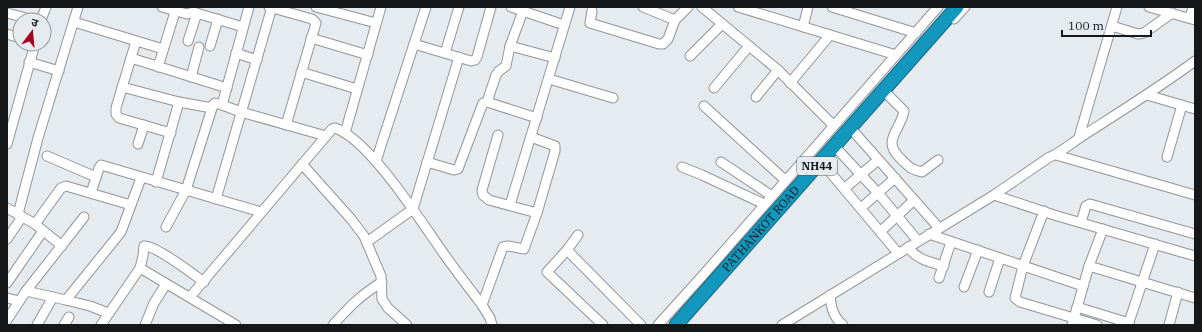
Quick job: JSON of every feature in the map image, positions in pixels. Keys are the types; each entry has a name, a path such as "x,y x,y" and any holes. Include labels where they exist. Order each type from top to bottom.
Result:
{"highway":[{"name":"NH44","path":"667,325 946,7"},
{"name":"PATHANKOT ROAD","path":"681,325 957,7"}],"street":[{"path":"7,239 20,215 38,138 78,7"},
{"path":"162,7 186,14 192,12 197,13 243,27"},
{"path":"222,105 249,7"},
{"path":"216,199 271,7 312,19 316,22 286,125"},
{"path":"300,16 302,7"},
{"path":"316,7 376,22"},
{"path":"345,133 381,7"},
{"path":"376,161 426,7"},
{"path":"445,53 459,7"},
{"path":"414,44 471,61 475,60 491,7"},
{"path":"511,7 523,11 533,10 564,25"},
{"path":"510,205 570,7"},
{"path":"643,7 675,20"},
{"path":"592,11 590,23 662,44 668,39 675,20 688,7"},
{"path":"702,7 778,70 834,125"},
{"path":"738,7 896,56"},
{"path":"803,27 808,7"},
{"path":"832,7 916,32"},
{"path":"658,325 938,7"},
{"path":"681,325 768,231 824,165 965,7"},
{"path":"1080,137 1117,7"},
{"path":"1149,7 1192,19 1193,7"},
{"path":"487,102 496,75 506,66 510,46 523,11"},
{"path":"158,67 175,12"},
{"path":"188,41 197,13"},
{"path":"1112,26 1138,34 1144,34 1172,13"},
{"path":"210,46 218,19"},
{"path":"74,22 163,49"},
{"path":"690,56 722,24"},
{"path":"790,83 830,35"},
{"path":"311,38 368,55"},
{"path":"136,41 116,108 117,116 119,118 171,133"},
{"path":"510,46 555,58"},
{"path":"714,88 749,46"},
{"path":"191,77 199,47"},
{"path":"7,144 32,52"},
{"path":"236,53 257,60"},
{"path":"367,242 413,209 459,57"},
{"path":"131,58 227,88"},
{"path":"782,325 918,240 994,195 1048,158 1056,155 1080,137 1191,69 1195,61"},
{"path":"29,62 59,71"},
{"path":"756,97 778,70"},
{"path":"301,72 357,89"},
{"path":"549,79 614,98"},
{"path":"122,87 179,102 212,108"},
{"path":"887,94 904,111 903,118 892,139 892,146 895,154 912,170 922,172 938,160"},
{"path":"1147,95 1195,109"},
{"path":"156,182 179,102"},
{"path":"427,162 454,170 458,169 482,104 487,102 537,118"},
{"path":"166,227 186,190 214,103 326,136"},
{"path":"1167,157 1182,105"},
{"path":"704,106 785,180"},
{"path":"138,144 144,125"},
{"path":"190,297 333,129 345,133 359,144 376,161 413,209 482,305 490,318 492,325"},
{"path":"854,132 939,228"},
{"path":"498,135 482,192 484,196 489,200 537,213"},
{"path":"482,305 503,246 524,249 537,213 556,148 531,137"},
{"path":"838,150 878,193 918,240"},
{"path":"1056,155 1195,195"},
{"path":"47,156 96,177"},
{"path":"845,188 878,160"},
{"path":"721,162 772,196"},
{"path":"302,164 359,229 367,242 381,276 382,299 403,324"},
{"path":"91,193 98,168 101,165 261,212"},
{"path":"824,165 845,188 898,253"},
{"path":"682,167 764,204"},
{"path":"66,300 121,232 141,178"},
{"path":"861,208 895,178"},
{"path":"35,224 61,188 68,186 131,205"},
{"path":"994,195 1195,256"},
{"path":"880,232 914,200"},
{"path":"1081,222 1086,206 1090,204 1195,234"},
{"path":"7,208 35,224 62,246"},
{"path":"1044,211 1023,266 1014,295 1016,300 1073,321 1097,325"},
{"path":"7,320 26,291 84,217"},
{"path":"1073,321 1089,266 1103,229"},
{"path":"7,283 43,231"},
{"path":"930,234 1083,286"},
{"path":"578,235 567,250 547,272 603,325"},
{"path":"939,278 951,242"},
{"path":"1077,307 1128,324 1155,244"},
{"path":"101,325 140,268 144,246 156,249 204,282"},
{"path":"908,247 912,253 920,259 944,266"},
{"path":"567,250 642,325"},
{"path":"964,287 978,250"},
{"path":"989,292 1000,258"},
{"path":"1089,266 1195,298"},
{"path":"140,268 233,324"},
{"path":"333,325 363,294 382,282"},
{"path":"145,325 156,300 166,284"},
{"path":"26,291 90,306 108,313"},
{"path":"1169,325 1178,292"},
{"path":"830,295 832,310 839,322 843,325"},
{"path":"37,325 53,297"},
{"path":"7,298 19,301"},
{"path":"64,325 69,317"}]}
